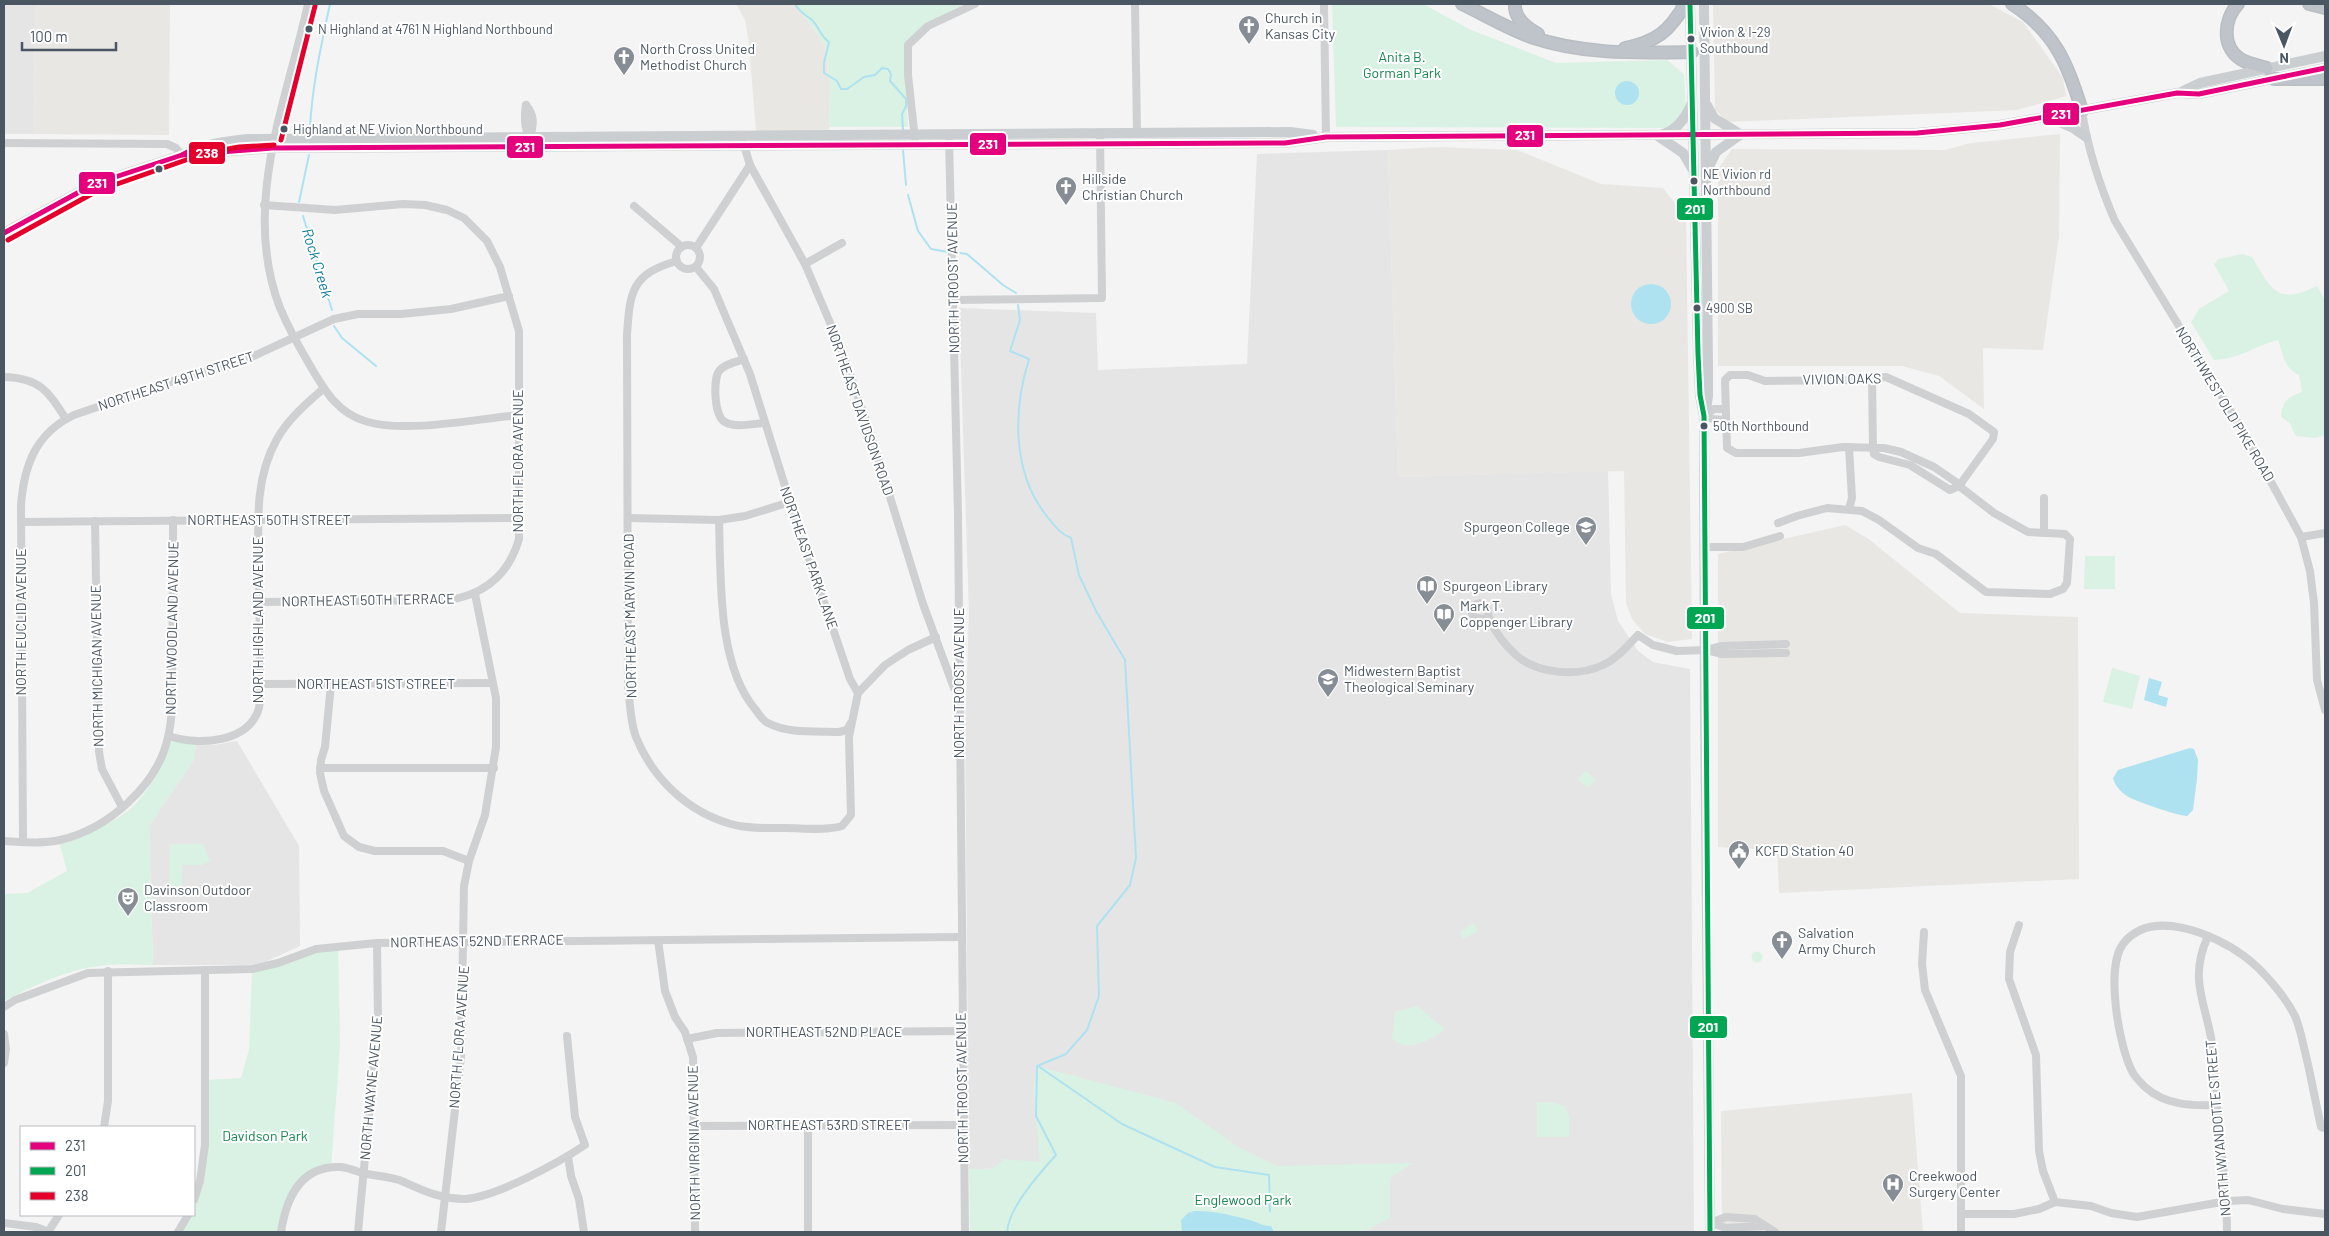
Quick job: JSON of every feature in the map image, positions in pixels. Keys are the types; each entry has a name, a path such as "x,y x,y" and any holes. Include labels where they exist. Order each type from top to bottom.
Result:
{"highway":[{"path":"1462,4 1521,33 1573,48 1611,53 1692,52"},
{"path":"1515,4 1520,20 1529,29 1541,35 1602,47 1623,48 1656,38 1670,26 1685,4"},
{"path":"2012,4 2038,24 2058,47 2070,72 2082,111"},
{"path":"2238,4 2231,11 2227,21 2227,39 2230,46 2235,55 2244,61 2267,68"},
{"path":"2309,4 2325,8"},
{"path":"2274,79 2325,80"}],"main road":[{"path":"1690,4 1698,354 1700,395 1704,416"},
{"path":"1690,4 1697,19 1698,112 1706,135"},
{"path":"1704,4 1708,387 1704,416 1710,1227"},
{"path":"2178,93 2200,83 2325,56"},
{"path":"1101,138 1137,133 1290,132 1326,137 1917,133 2000,125 2178,93 2199,94 2325,68"},
{"path":"1657,136 1673,131 1688,114 1693,100"},
{"path":"1705,100 1714,118 1740,135"},
{"path":"2048,117 2073,128 2086,137"},
{"path":"1706,172 1716,152 1740,135"},
{"path":"4,232 94,184 182,155 273,143 530,142 592,136 743,141"},
{"path":"581,147 592,136"},
{"path":"1657,136 1683,153 1695,173"},
{"path":"530,142 581,147 743,141 1101,138 1285,143 1326,137"}],"street":[{"path":"308,4 273,143 264,205 270,268 280,307 293,337 323,389 345,412 366,422 391,426 519,415"},
{"path":"915,140 908,76 908,45 928,26 975,4"},
{"path":"1135,4 1137,133"},
{"path":"1324,4 1326,137"},
{"name":"NORTHWEST OLD PIKE ROAD","path":"2082,111 2086,137 2099,185 2114,220 2246,436 2301,537 2310,571 2314,603 2317,680 2323,693 2325,710"},
{"path":"954,300 1102,298 1101,138"},
{"name":"NORTH TROOST AVENUE","path":"949,139 954,300 960,937 965,1232"},
{"name":"NORTHEAST DAVIDSON ROAD","path":"743,141 750,165 805,264 857,392 923,604 954,688 959,692"},
{"path":"4,143 167,144 176,148 182,155"},
{"path":"696,248 687,245 682,247 677,254 677,261 685,268 696,267 699,260 696,248 750,165"},
{"name":"NORTH FLORA AVENUE","path":"264,205 335,210 403,204 436,207 457,214 474,226 487,241 500,267 519,332 518,539 514,555 499,577 475,594 496,698 497,723 494,768 485,815 469,861 464,886 463,917 465,943 461,1057 441,1232"},
{"path":"634,206 682,247"},
{"path":"805,264 842,242"},
{"name":"NORTHEAST MARVIN ROAD","path":"677,261 662,265 648,274 636,285 630,296 627,335 629,697 636,736 658,776 679,797 704,814 733,825 767,828 824,828 842,826 851,815 848,736 852,721"},
{"name":"NORTHEAST PARK LANE","path":"696,267 714,289 744,360 850,679 858,693"},
{"name":"NORTHEAST 49TH STREET","path":"66,419 191,375 234,365 319,325 345,316 432,312 509,296"},
{"path":"744,360 723,367 719,371 715,386 717,413 721,420 730,424 764,423"},
{"name":"VIVION OAKS","path":"1725,409 1725,380 1730,375 1748,376 1764,380 1872,379 1886,377 1969,414 1994,432 1993,439 1959,486"},
{"path":"4,377 19,378 36,383 49,393 66,419"},
{"path":"1872,379 1873,448"},
{"name":"NORTH HIGHLAND AVENUE","path":"168,736 212,739 236,735 248,726 259,708 260,602 258,521 261,480 272,450 293,416 323,389"},
{"path":"1704,416 1714,409 1725,409 1727,448 1736,453 1799,453 1849,447 1901,452 1934,468 1956,482 1994,512 2028,532 2065,534 2070,539 2068,583 2064,589 2050,594 1986,592 1936,554 1918,548 1879,520 1862,511 1827,508 1797,516 1778,524"},
{"path":"1704,416 1725,420"},
{"name":"NORTH EUCLID AVENUE","path":"23,842 22,488 28,462 34,451 45,435 66,419"},
{"path":"1849,447 1852,498 1849,509"},
{"path":"2044,498 2044,533"},
{"path":"628,518 719,520 745,516 790,502"},
{"name":"NORTHEAST 50TH STREET","path":"21,522 518,518"},
{"name":"NORTH MICHIGAN AVENUE","path":"95,520 99,752 102,769 122,807"},
{"name":"NORTH WOODLAND AVENUE","path":"4,841 46,842 70,837 92,828 122,807 148,779 164,750 168,736 172,700 173,520"},
{"path":"719,520 722,611 731,660 746,698 766,722 788,730 840,732 847,730 852,721 858,693 885,665 908,650 936,637"},
{"path":"2301,537 2325,533"},
{"path":"1705,546 1743,547 1780,536"},
{"name":"NORTHEAST 50TH TERRACE","path":"260,602 449,600 475,594"},
{"path":"1490,619 1516,655 1535,665 1557,672 1590,670 1604,665 1619,654 1638,635 1653,645 1677,651 1706,650 1721,646 1786,644"},
{"path":"1706,650 1721,654 1786,653"},
{"name":"NORTHEAST 51ST STREET","path":"260,684 492,683"},
{"path":"331,684 325,747 320,768 324,791 344,836 359,847 375,851 443,851 469,861"},
{"path":"320,768 494,768"},
{"path":"2019,925 2010,952 2009,979 2036,1055 2039,1151 2043,1171 2055,1202"},
{"path":"2217,1105 2192,1106 2168,1100 2154,1094 2133,1073 2119,1025 2115,986 2117,955 2123,944 2135,932 2147,928 2174,926 2187,928 2208,936 2244,956 2276,988 2290,1007 2300,1028 2323,1127"},
{"path":"1924,932 1922,964 1925,990 1961,1076 1961,1232"},
{"name":"NORTH WYANDOTTE STREET","path":"2208,936 2199,959 2198,978 2213,1049 2227,1201 2227,1232"},
{"name":"NORTHEAST 52ND TERRACE","path":"4,1007 43,989 88,973 108,971 252,969 278,963 316,949 377,943 960,937"},
{"name":"NORTH VIRGINIA AVENUE","path":"658,940 665,991 687,1039 693,1057 695,1232"},
{"name":"NORTH WAYNE AVENUE","path":"358,1232 378,1019 377,943"},
{"path":"195,1197 200,1180 205,1145 205,970"},
{"path":"104,1126 108,1101 108,971"},
{"name":"NORTHEAST 52ND PLACE","path":"687,1039 717,1032 962,1030"},
{"path":"4,1034 6,1048 4,1063"},
{"path":"281,1232 287,1202 296,1188 308,1177 331,1168 348,1168 403,1181 425,1193 462,1199 486,1196 568,1156 585,1145 574,1110 567,1036"},
{"path":"808,1125 808,1232"},
{"name":"NORTHEAST 53RD STREET","path":"695,1126 963,1125"},
{"path":"568,1156 571,1176 579,1199 584,1232"},
{"path":"1961,1214 2014,1214 2039,1209 2055,1202 2091,1206 2111,1213 2136,1216 2227,1201 2260,1202 2283,1209 2325,1214"},
{"path":"4,1223 36,1227 48,1232 58,1216"},
{"path":"178,1232 187,1216"},
{"path":"1710,1227 1726,1217 1755,1220 1775,1232"}],"shaded area":[{"path":"4,4 35,4 34,134 4,134"},
{"path":"35,4 170,4 169,135 34,134"},
{"path":"736,4 795,4 825,45 830,83 829,132 756,132 749,44 745,20"},
{"path":"1713,4 1989,4 2023,22 2063,78 2066,96 2017,110 1728,122 1715,110"},
{"path":"2060,134 2059,236 2043,350 1983,348 1984,409 1939,376 1902,366 1718,366 1718,169 1732,149 1945,150 1971,143"},
{"path":"1435,147 1517,150 1601,184 1663,188 1686,217 1692,639 1668,642 1645,634 1632,619 1626,603 1624,471 1398,477 1388,150"},
{"name":"Midwestern Baptist Theological Seminary","path":"1388,150 1398,477 1608,471 1611,594 1618,621 1638,651 1653,662 1690,669 1694,1232 1329,1232 1325,1166 969,1169 965,727 969,613 959,308 1096,313 1098,370 1247,364 1257,154"},
{"path":"1845,525 1870,540 1960,613 2078,617 2079,879 1779,893 1777,850 1718,847 1718,554"},
{"path":"237,741 299,846 300,946 265,962 249,965 153,965 149,826 193,761 196,745 214,745"},
{"path":"1912,1093 1923,1232 1722,1232 1721,1111"}],"green space":[{"path":"795,4 966,4 950,11 950,15 928,26 908,45 906,93 908,127 829,127 830,83 825,45"},
{"name":"Anita B. Gorman Park","path":"1332,4 1423,4 1471,30 1556,63 1667,60 1684,74 1686,111 1673,128 1336,127"},
{"path":"2242,254 2252,257 2270,286 2277,291 2284,294 2293,294 2304,292 2317,286 2325,300 2325,435 2315,438 2296,436 2289,422 2281,417 2284,403 2302,392 2299,375 2287,365 2278,340 2239,355 2214,360 2191,322 2199,309 2229,291 2214,264 2219,259"},
{"path":"2085,556 2115,556 2115,589 2084,589"},
{"path":"2112,668 2140,676 2132,709 2103,702"},
{"path":"172,741 196,745 193,761 149,826 153,965 110,965 82,969 42,983 4,1001 4,894 27,893 67,871 59,842 104,825 129,810 149,787"},
{"path":"1586,771 1596,780 1588,788 1578,779"},
{"path":"172,844 203,844 210,861 202,865 182,865 182,891 169,891 170,846"},
{"path":"1474,923 1478,931 1464,939 1459,932"},
{"name":"Davidson Park","path":"338,947 340,1045 331,1168 315,1173 291,1195 281,1232 176,1232 186,1216 195,1216 195,1192 204,1161 205,1080 241,1078 249,1050 252,969 301,954"},
{"path":"1757,951 1763,957 1757,963 1751,957"},
{"path":"1417,1006 1445,1029 1430,1039 1411,1046 1398,1043 1392,1038 1395,1012"},
{"name":"Englewood Park","path":"1037,1066 1176,1103 1238,1147 1277,1166 1413,1163 1390,1178 1390,1218 1363,1232 970,1232 969,1169 992,1169 1004,1159 1040,1162 1033,1087"},
{"path":"1537,1102 1552,1102 1564,1106 1569,1116 1569,1137 1537,1137"}],"water":[{"path":"1627,81 1635,85 1639,93 1635,101 1627,105 1619,101 1615,93 1619,85"},
{"path":"1655,284 1662,287 1668,293 1671,304 1670,312 1662,321 1655,324 1647,324 1640,321 1632,312 1631,300 1634,293 1643,285"},
{"path":"2149,678 2162,682 2158,695 2168,698 2166,707 2144,700"},
{"path":"2190,748 2194,749 2198,760 2193,810 2187,816 2131,798 2120,791 2114,781 2113,778 2118,770"},
{"path":"1194,1211 1216,1212 1239,1217 1271,1226 1274,1232 1182,1232 1181,1220 1188,1213"}],"waterway":[{"name":"Rock Creek","path":"310,129 315,82 330,4"},
{"path":"795,4 812,20 829,42 824,63 824,73 837,81 841,89 847,89 864,77 875,75 882,68 888,69 891,74 890,81 906,99 906,106 902,114 903,130"},
{"path":"903,150 906,185"},
{"name":"Rock Creek","path":"299,202 309,155"},
{"path":"908,195 918,231 931,249 948,252"},
{"name":"Rock Creek","path":"303,216 332,310"},
{"path":"953,252 967,254 1003,285 1016,293"},
{"path":"1007,1232 1009,1222 1019,1202 1056,1155 1036,1116 1037,1066 1066,1054 1087,1030 1099,996 1097,926 1130,885 1136,858 1125,660 1096,611 1079,575 1071,538 1060,531 1046,515 1035,498 1027,480 1021,460 1018,419 1020,399 1029,359 1010,351 1020,320 1018,305"},
{"name":"Rock Creek","path":"334,326 342,338 376,366"},
{"path":"1038,1066 1122,1124 1215,1167 1269,1175 1270,1211"}],"transit line":[{"name":"201","path":"1690,4 1698,354 1700,395 1704,416 1710,1232"},
{"name":"238","path":"281,140 315,6"},
{"name":"231","path":"182,155 272,148 1285,143 1326,137 1917,133 2000,125 2177,93 2199,94 2325,68"},
{"name":"238","path":"8,240 97,191 206,153 239,147 274,145"},
{"name":"231","path":"4,233 94,184 182,155 197,147"}],"place":[{"name":"N Highland at 4761 N Highland Northbound","path":"309,29"},
{"name":"Vivion & I-29 Southbound","path":"1691,39"},
{"name":"Church in Kansas City","path":"1249,45"},
{"name":"North Cross United Methodist Church","path":"624,76"},
{"name":"Highland at NE Vivion Northbound","path":"284,129"},
{"name":"NE Vivion rd Northbound","path":"1694,181"},
{"name":"Hillside Christian Church","path":"1066,206"},
{"name":"4900 SB","path":"1697,308"},
{"name":"50th Northbound","path":"1704,426"},
{"name":"Spurgeon College","path":"1586,546"},
{"name":"Spurgeon Library","path":"1427,605"},
{"name":"Mark T. Coppenger Library","path":"1444,633"},
{"name":"Midwestern Baptist Theological Seminary","path":"1328,698"},
{"name":"KCFD Station 40","path":"1739,870"},
{"name":"Davinson Outdoor Classroom","path":"128,917"},
{"name":"Salvation Army Church","path":"1782,960"},
{"name":"Creekwood Surgery Center","path":"1893,1203"}]}
